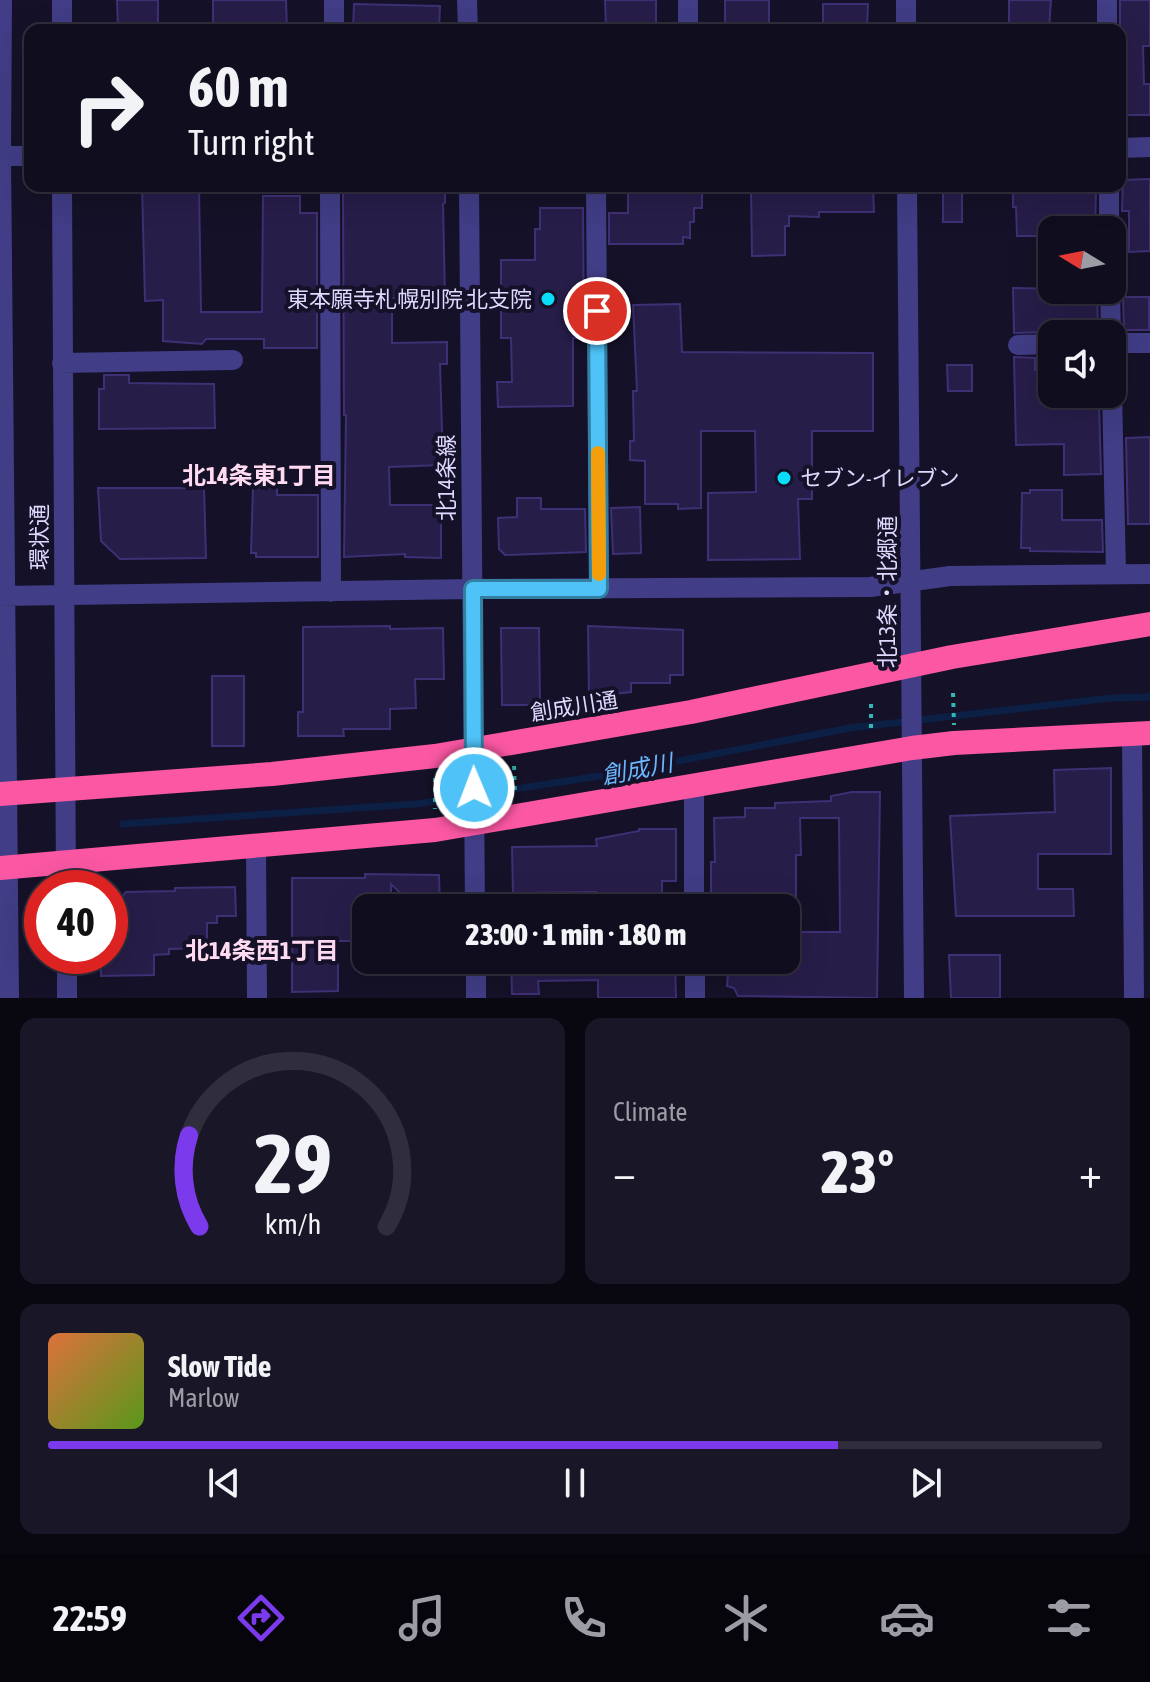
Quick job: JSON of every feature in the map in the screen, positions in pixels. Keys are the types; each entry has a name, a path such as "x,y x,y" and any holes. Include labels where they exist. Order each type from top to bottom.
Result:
{"highway":[{"name":"創成川通","path":"3,794 272,774 435,756 474,760 911,666 1150,624"},
{"path":"4,868 256,847 694,787 912,738 1141,733"}],"street":[{"name":"環状通","path":"2,0 3,794 9,998"},
{"path":"62,0 62,24"},
{"path":"334,0 334,24"},
{"path":"467,0 468,24"},
{"path":"688,0 688,24"},
{"path":"906,0 906,24"},
{"path":"1107,0 1107,24"},
{"path":"1126,148 1150,147"},
{"path":"0,156 24,156"},
{"name":"環状通","path":"62,192 65,870"},
{"path":"330,192 331,592"},
{"name":"北14条線","path":"469,192 474,815"},
{"path":"596,192 599,589"},
{"name":"北13条・北郷通","path":"907,192 914,998"},
{"path":"1109,192 1109,216"},
{"path":"1126,343 1150,343"},
{"path":"1018,345 1038,344"},
{"path":"62,363 233,360"},
{"path":"1112,408 1116,574"},
{"path":"2,596 870,587 950,576 1150,574"},
{"path":"1134,998 1141,733"},
{"path":"694,787 694,894"},
{"path":"474,815 475,894"},
{"path":"256,847 257,998"},
{"path":"67,974 67,998"},
{"path":"476,974 476,998"},
{"path":"695,974 695,998"}],"path":[{"path":"953,693 954,725"},
{"path":"871,704 871,734"},
{"path":"513,763 515,800"},
{"path":"435,776 435,811"}],"building":[{"path":"117,0 158,0 158,24 118,24"},
{"path":"213,0 286,0 287,24 213,24"},
{"path":"605,0 656,0 656,24 606,24"},
{"path":"725,0 769,0 769,24 725,24"},
{"path":"1009,0 1051,0 1049,24 1009,24"},
{"path":"1120,0 1150,0 1150,46 1143,46 1144,84 1150,84 1150,115 1126,115 1126,24 1120,24"},
{"path":"354,4 440,6 439,24 353,24"},
{"path":"823,4 868,4 867,24 823,24"},
{"path":"1150,179 1150,251 1129,252 1129,211 1122,211 1126,180"},
{"path":"142,192 199,192 201,312 262,312 263,196 300,196 300,213 317,213 317,348 264,348 264,339 206,339 202,344 163,341 163,300 145,301"},
{"path":"343,192 445,192 445,298 392,298 392,343 447,342 447,364 440,364 443,465 389,467 390,505 441,505 441,558 405,557 405,554 344,557"},
{"path":"628,192 702,192 702,208 694,208 690,238 683,237 683,244 609,244 609,213 628,213"},
{"path":"751,192 873,192 874,212 819,212 819,217 789,216 789,226 785,226 785,255 752,256"},
{"path":"943,192 962,192 962,222 943,222"},
{"path":"1013,192 1096,192 1095,216 1038,216 1038,236 1017,236 1016,207 1013,207"},
{"path":"540,208 583,208 584,338 573,338 573,406 498,407 497,382 512,382 511,338 501,338 501,260 535,260 535,229 540,229"},
{"path":"1013,288 1038,289 1038,304 1097,304 1098,320 1038,320 1038,332 1014,333"},
{"path":"1126,297 1149,297 1149,330 1126,330"},
{"path":"680,304 682,352 873,353 873,431 812,431 812,499 798,499 800,559 708,560 708,493 756,492 755,431 701,431 701,508 678,509 678,504 645,504 645,461 630,460 630,441 634,441 633,391 637,391 633,305"},
{"path":"1014,357 1035,358 1038,408 1099,408 1101,474 1064,475 1064,444 1016,445"},
{"path":"947,365 972,365 972,391 948,391"},
{"path":"104,375 129,375 129,383 214,384 215,428 99,429 99,389 104,389"},
{"path":"1150,437 1150,524 1128,524 1126,438"},
{"path":"253,487 277,488 277,495 318,495 318,557 256,557 256,553 251,553"},
{"path":"98,488 204,488 206,558 120,559 101,541"},
{"path":"1030,490 1062,490 1062,520 1102,520 1103,552 1030,551 1030,548 1021,548 1022,493 1030,493"},
{"path":"517,498 541,498 541,509 585,509 586,552 505,555 499,549 498,518 517,517"},
{"path":"640,507 641,553 613,554 611,508"},
{"path":"390,626 390,629 443,628 444,679 415,679 416,708 390,709 390,729 343,729 344,736 298,736 298,712 303,712 303,627"},
{"path":"588,626 683,630 683,675 670,675 670,683 631,683 631,692 589,697"},
{"path":"501,628 539,628 540,705 502,705"},
{"path":"212,676 244,676 244,746 212,746"},
{"path":"1111,768 1111,854 1038,854 1038,889 1073,889 1074,916 956,916 950,816 1055,812 1054,770"},
{"path":"880,792 877,998 738,996 734,988 727,986 728,974 800,974 800,932 840,932 839,818 800,818 801,855 796,855 796,894 711,894 711,862 715,862 714,818 745,817 745,808 775,808 775,803 831,801 831,796"},
{"path":"676,829 676,881 662,881 662,894 513,893 512,847 597,846 596,839 639,831"},
{"path":"365,874 439,875 440,894 401,894 391,884 391,894 352,894 352,941 338,941 338,991 292,992 292,878 365,878"},
{"path":"235,887 236,916 217,916 217,923 207,923 207,948 169,949 169,954 154,955 154,975 101,976 128,974 128,892 175,891 175,888"},
{"path":"949,955 1000,955 1000,998 951,998"},
{"path":"511,974 675,974 676,998 598,998 598,980 538,981 539,994 512,994"}],"waterway":[{"name":"創成川","path":"123,824 416,804 600,776 850,728 1111,698 1150,697"}],"slow traffic":[{"path":"598,453 599,574"}],"place":[{"name":"東本願寺札幌別院 北支院","path":"548,299"},
{"name":"セブン-イレブン","path":"784,478"}],"district":[{"name":"北14条東1丁目","path":"259,475"},
{"name":"北14条西1丁目","path":"262,950"}],"route":[{"path":"474,788 473,589 599,589 597,311"}]}
